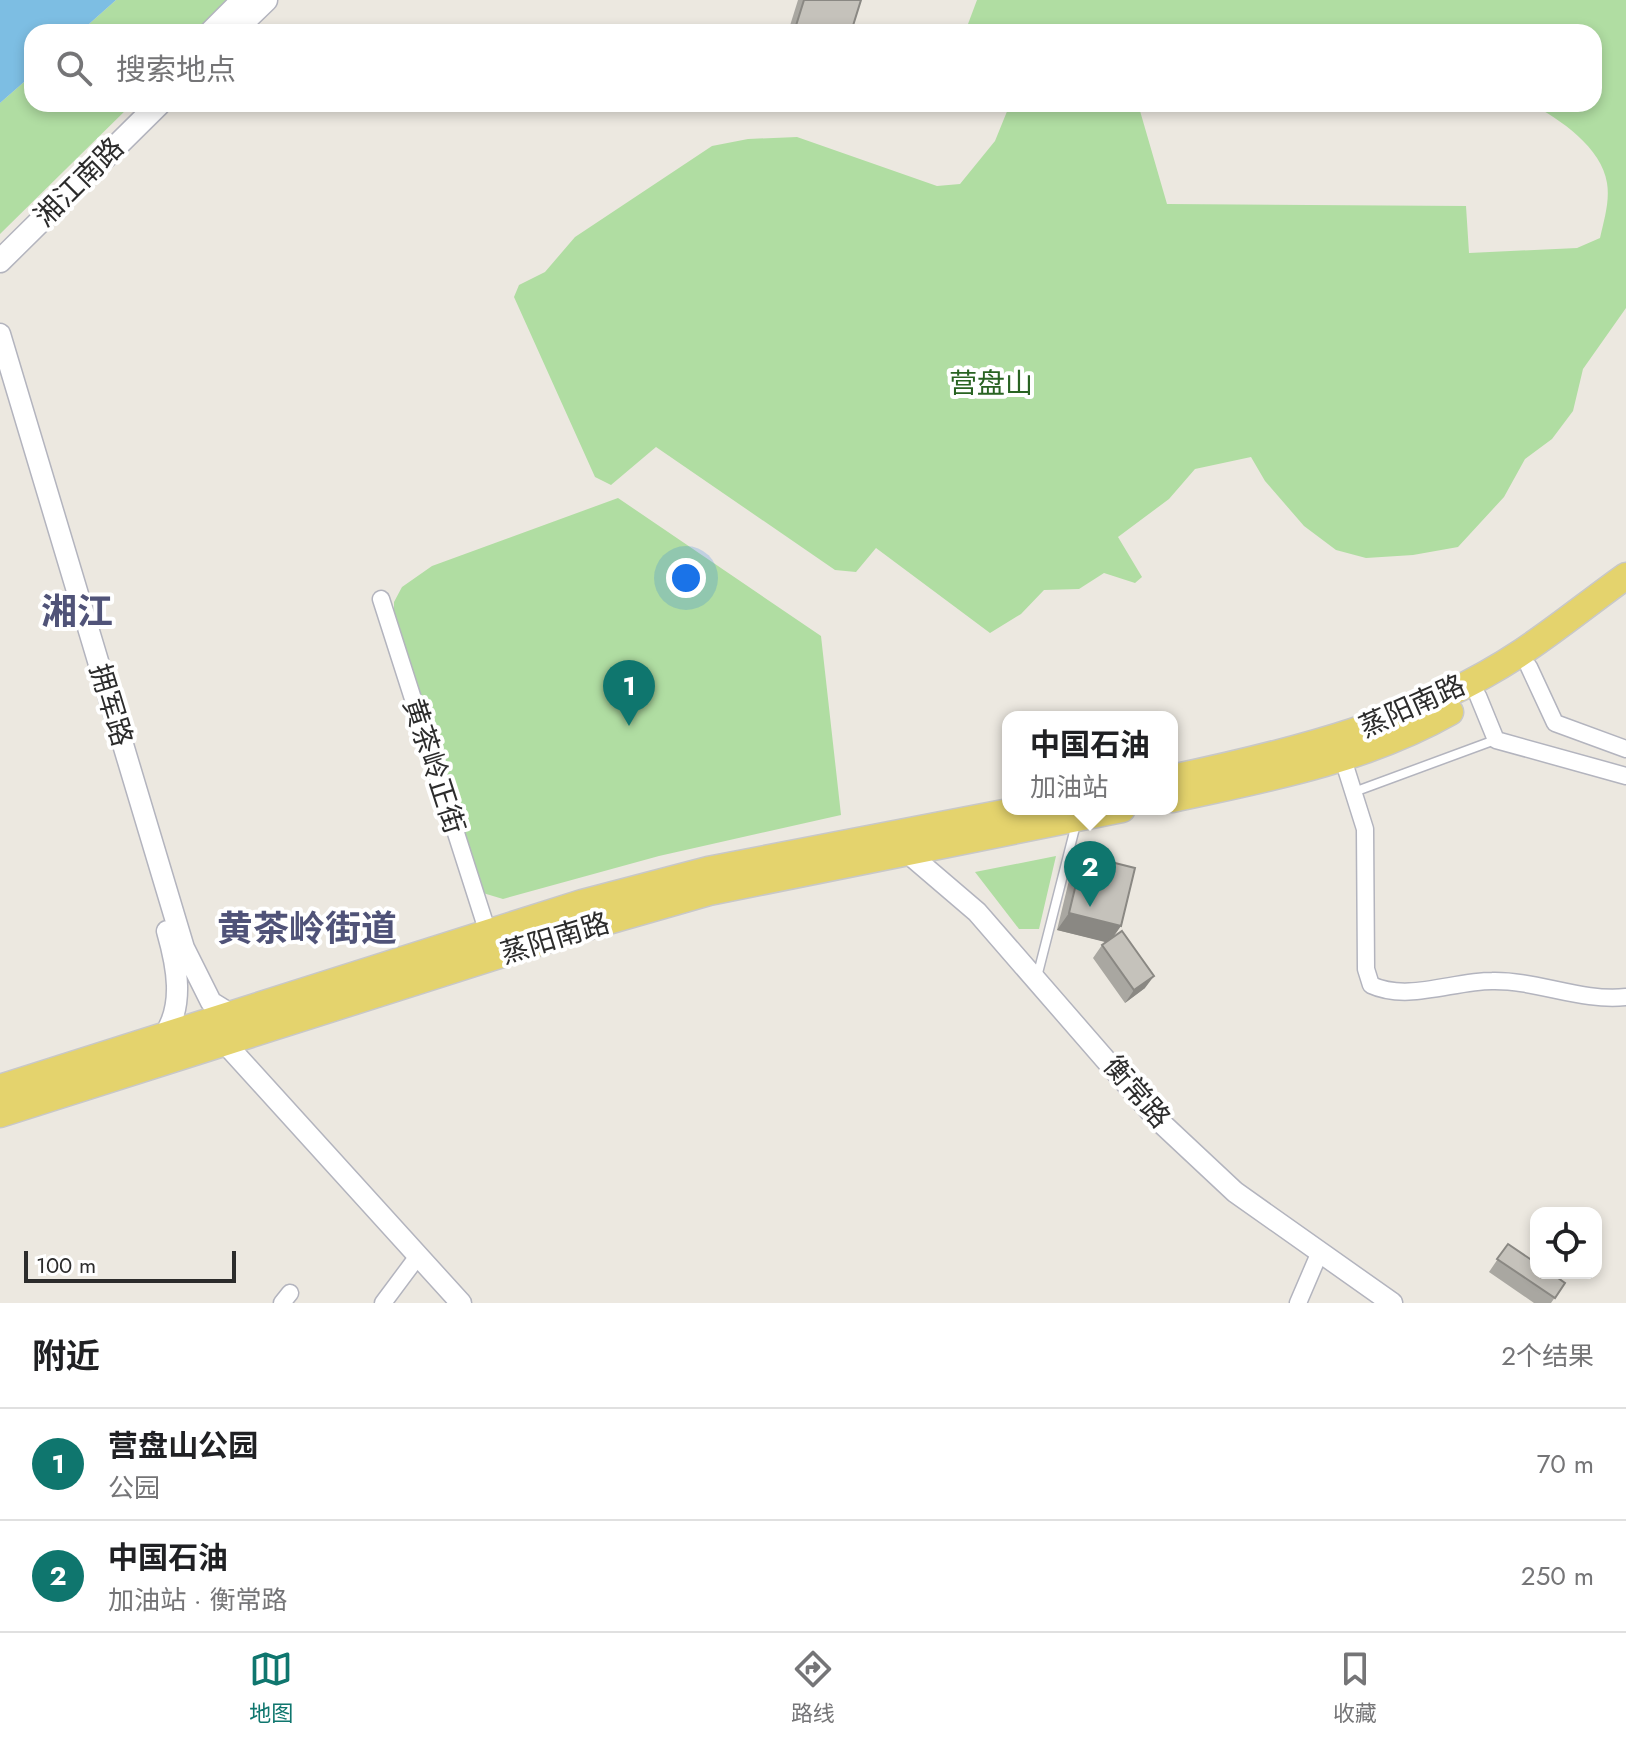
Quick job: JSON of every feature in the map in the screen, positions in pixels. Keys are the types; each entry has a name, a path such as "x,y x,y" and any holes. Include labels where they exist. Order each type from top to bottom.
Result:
{"main road":[{"path":"219,24 243,0"},
{"path":"241,24 266,0"},
{"name":"湘江南路","path":"0,244 133,112"},
{"name":"湘江南路","path":"0,261 151,112"},
{"name":"蒸阳南路","path":"1178,777 1282,755 1349,734 1439,698 1520,653 1626,576"},
{"name":"蒸阳南路","path":"1178,798 1285,775 1443,716 1529,667 1626,597"},
{"name":"蒸阳南路","path":"0,1088 582,903 708,870 1002,813"},
{"name":"蒸阳南路","path":"0,1114 709,892 1093,815"}],"street":[{"name":"拥军路","path":"0,334 184,948 211,1002 232,1015"},
{"name":"拥军路","path":"2,376 172,949 178,1002 174,1021 163,1037"},
{"name":"黄茶岭正街","path":"381,599 488,933"},
{"path":"1529,667 1555,723 1626,749"},
{"path":"1478,696 1496,740 1626,776"},
{"path":"1342,756 1365,829 1366,969 1371,985 1403,991 1492,980 1599,997 1626,997"},
{"name":"衡常路","path":"908,853 977,912 1157,1119 1235,1192 1392,1303"},
{"path":"225,1043 461,1303"},
{"path":"1298,1303 1319,1254"},
{"path":"383,1303 418,1256"}],"lane":[{"path":"1353,792 1496,740"},
{"path":"1036,978 1078,818"}],"green space":[{"path":"116,0 236,0 212,24 89,24"},
{"name":"营盘山","path":"977,0 1626,0 1626,308 1583,369 1573,411 1552,439 1525,459 1504,497 1458,547 1413,555 1366,558 1336,550 1304,526 1265,481 1251,457 1195,469 1169,499 1118,537 1142,577 1135,583 1104,573 1079,589 1044,590 1021,614 990,633 876,548 856,572 835,570 656,447 611,485 595,477 514,297 519,285 545,272 575,237 712,146 748,139 797,137 937,186 960,184 995,141 1007,112 1140,112 1167,204 1466,206 1469,253 1577,248 1600,238 1608,197 1603,170 1578,136 1544,112 1602,112 1602,24 968,24"},
{"path":"24,82 24,112 124,112 0,234 0,103"},
{"path":"618,498 821,636 841,815 659,856 503,899 483,893 394,618 394,602 402,587 432,566"},
{"path":"1056,856 1039,929 1019,929 975,872"}],"water":[{"path":"0,0 116,0 89,24 24,24 24,82 0,103"}],"building":[{"path":"804,0 861,0 854,24 796,24"},
{"path":"1083,855 1135,868 1121,926 1069,913"},
{"path":"1122,931 1154,976 1134,990 1102,945"},
{"path":"1508,1244 1530,1259 1530,1279 1559,1279 1565,1283 1555,1298 1497,1259"}],"place":[{"name":"营盘山公园","path":"629,726"},
{"name":"中国石油","path":"1090,907"}],"district":[{"name":"湘江","path":"77,611"},
{"name":"黄茶岭街道","path":"307,928"}]}
